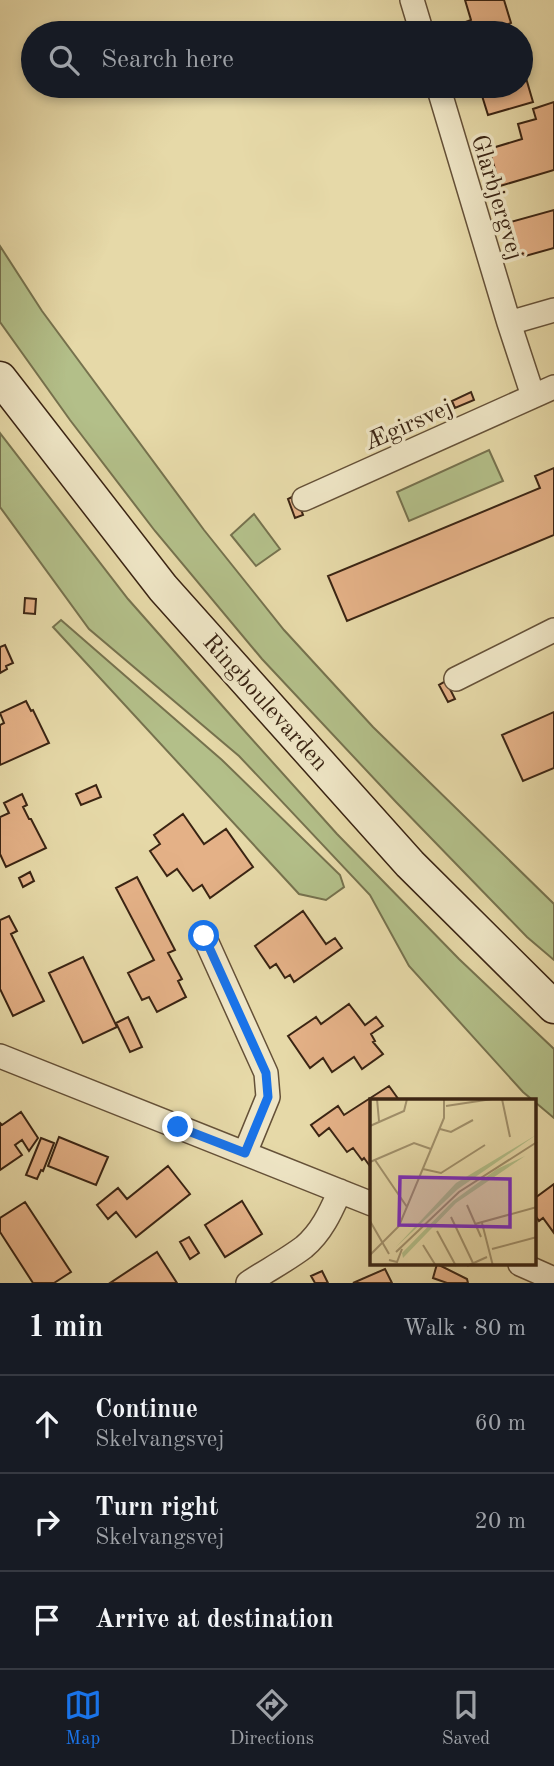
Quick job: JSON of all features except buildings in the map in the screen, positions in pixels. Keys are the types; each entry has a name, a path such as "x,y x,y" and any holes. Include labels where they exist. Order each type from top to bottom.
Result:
{"main road":[{"name":"Ringboulevarden","path":"0,378 163,588 410,864 554,1007"}],"street":[{"path":"412,0 418,21"},
{"name":"Glarbjergvej","path":"442,98 509,323"},
{"path":"509,323 554,310"},
{"name":"Ægirsvej","path":"304,499 544,391 509,323"},
{"path":"456,679 554,630"},
{"path":"204,936 266,1073 268,1097 245,1153"},
{"path":"0,1056 370,1203"},
{"path":"248,1283 304,1247 314,1237 330,1215 340,1191"},
{"path":"525,1266 554,1279"}],"green space":[{"path":"0,246 42,311 204,530 284,630 373,727 554,904 554,960 527,937 396,802 262,659 155,531 70,420 0,322"},
{"path":"0,433 128,599 337,834 459,959 554,1049 554,1118 536,1103 536,1099 531,1099 523,1092 409,966 370,895 239,756 89,629 0,507"},
{"path":"489,450 503,481 409,521 397,492"},
{"path":"254,514 280,549 256,566 231,535"},
{"path":"61,620 222,760 340,875 344,887 326,900 299,894 53,627"}],"route":[{"path":"178,1127 245,1153 268,1097 266,1073 204,936"}]}
